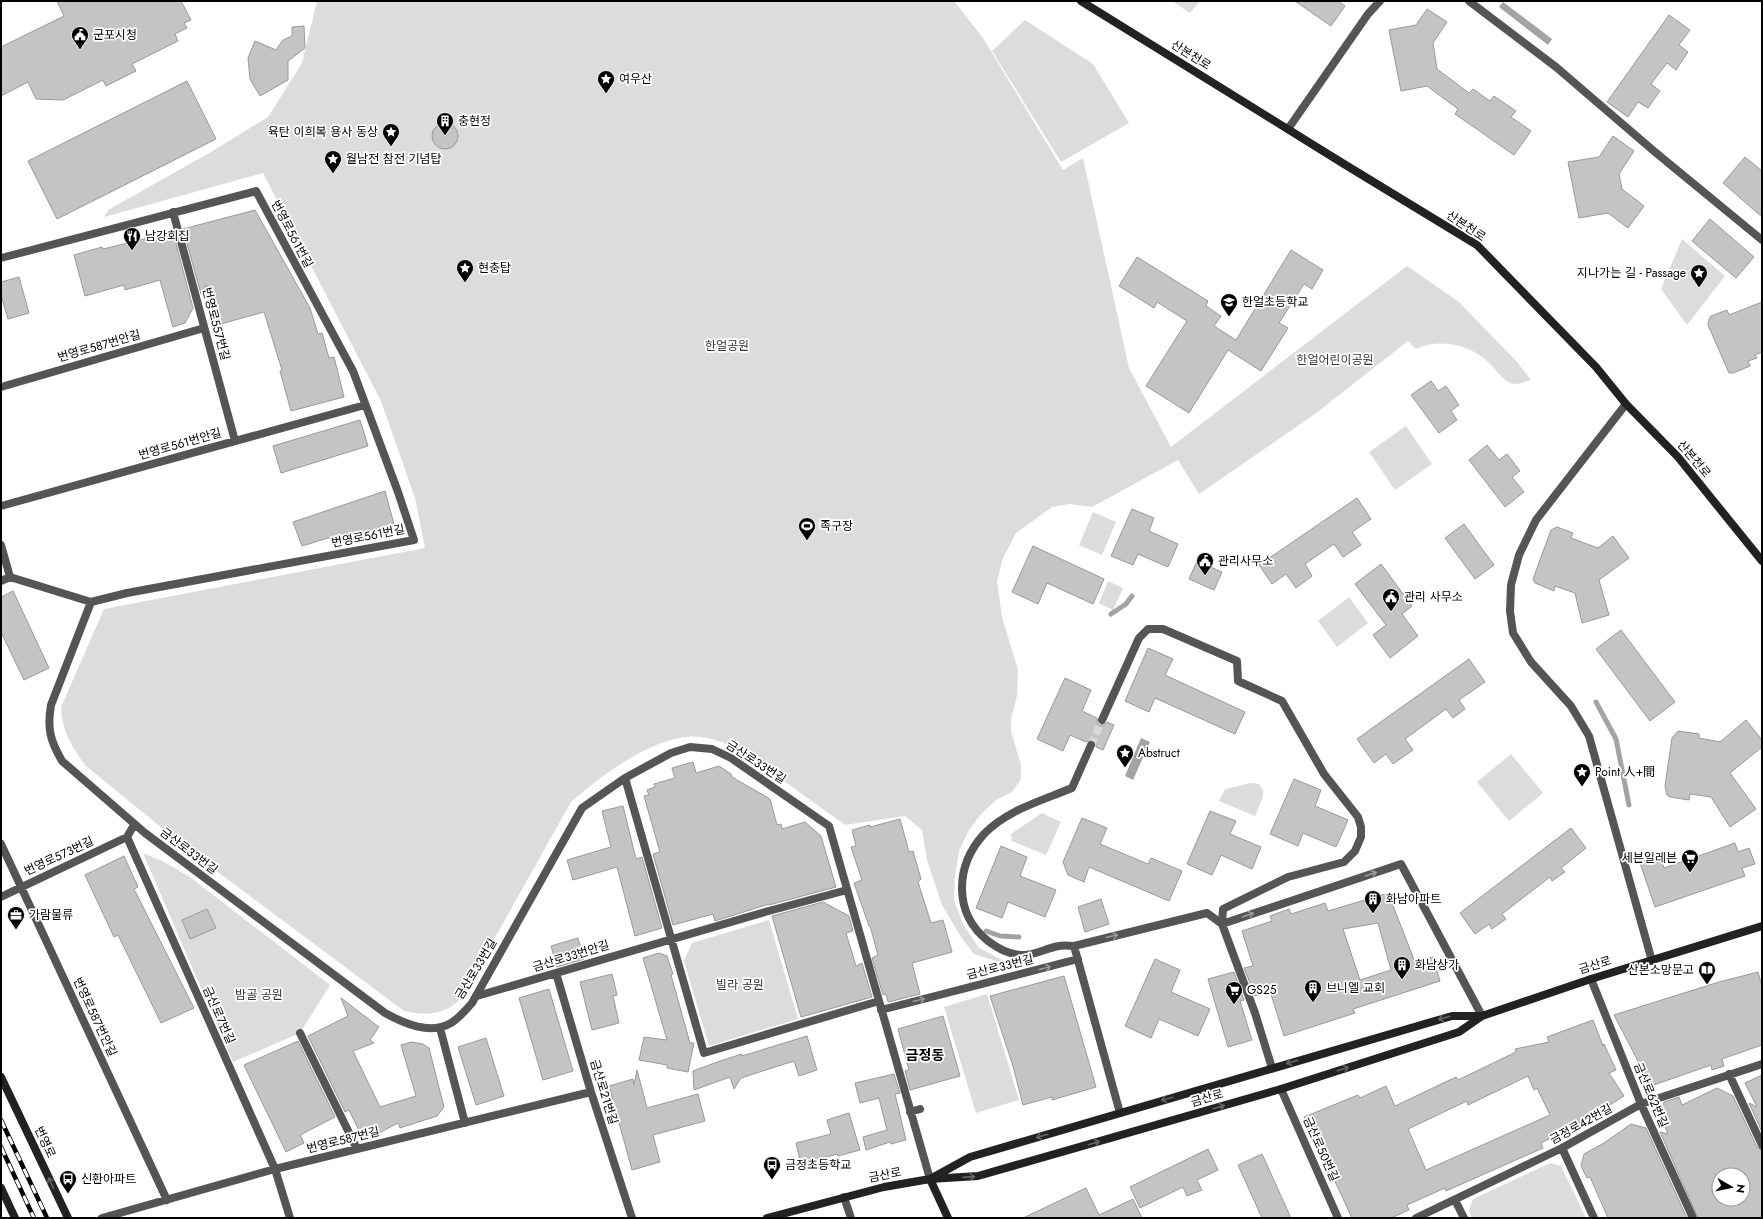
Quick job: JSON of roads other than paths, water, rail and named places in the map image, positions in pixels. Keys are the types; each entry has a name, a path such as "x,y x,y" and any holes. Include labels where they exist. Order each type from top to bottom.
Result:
{"street":[{"name":"산본천로","path":"1081,1 1476,245 1596,367 1626,404 1678,457 1762,561"},
{"path":"1288,129 1368,14 1380,1"},
{"path":"1468,1 1556,67 1655,152 1762,240"},
{"name":"번영로561번길","path":"91,602 127,593 414,540 398,492 352,372 256,191 173,212"},
{"path":"1,258 173,212"},
{"name":"번영로557번길","path":"173,212 235,442"},
{"name":"번영로587번안길","path":"1,387 204,328"},
{"path":"1626,404 1536,520 1519,555 1511,586 1510,611 1513,633 1531,662 1571,706 1589,736 1652,961"},
{"name":"번영로561번안길","path":"1,506 365,405"},
{"path":"1,545 10,577"},
{"path":"1,581 10,577 91,602"},
{"name":"금산로33번길","path":"91,602 51,705 48,720 49,734 54,748 62,761 134,825 386,1013 412,1026 440,1028 452,1023 477,996 582,808 625,778 671,753 690,747 712,749 731,758 829,826 930,1179"},
{"path":"1102,720 1139,638 1148,629 1163,629 1237,661 1238,681 1282,700 1324,774 1358,817 1361,827 1361,838 1355,851 1344,862 1288,877 1223,909 1222,924 1255,1013 1272,1068"},
{"path":"1091,744 1072,788 1006,815 984,835 967,858 963,873 962,889 964,907 972,923 982,936 1001,950 1022,955 1041,952 1059,946 1074,946 1207,913 1222,924"},
{"path":"625,778 704,1054 879,1002"},
{"path":"127,837 134,825"},
{"name":"번영로573번길","path":"1,897 127,837"},
{"name":"금산로7번길","path":"127,837 275,1169 290,1218"},
{"name":"번영로587번안길","path":"1,844 167,1200"},
{"path":"1222,924 1401,864 1482,1016"},
{"name":"금산로33번안길","path":"477,996 672,938 847,890"},
{"name":"금산로","path":"767,1218 884,1187 930,1179 978,1176 1281,1089 1459,1032 1482,1016 1591,979 1762,926"},
{"path":"1074,946 1120,1113"},
{"name":"금산로33번길","path":"881,1010 1078,959"},
{"name":"금산로21번길","path":"556,973 591,1092 632,1218"},
{"name":"금산로62번길","path":"1591,979 1641,1104 1693,1218"},
{"name":"금산로","path":"930,1179 970,1157 1452,1016 1482,1016"},
{"path":"440,1028 465,1123"},
{"path":"300,1033 357,1149"},
{"name":"금정로42번길","path":"1416,1218 1562,1148 1641,1104 1762,1064"},
{"path":"1729,1074 1762,1146"},
{"name":"번영로","path":"1,1077 68,1218"},
{"name":"금산로50번길","path":"1281,1089 1338,1218"},
{"name":"번영로587번길","path":"102,1218 275,1169 591,1092"},
{"path":"910,1112 920,1109"},
{"path":"1562,1148 1594,1218"},
{"path":"930,1179 948,1218"},
{"path":"1,1188 15,1218"},
{"path":"844,1197 851,1218"},
{"path":"1455,1200 1464,1218"}],"waterway":[{"path":"1111,614 1126,604 1132,596"},
{"path":"1596,702 1616,739 1629,805"},
{"path":"986,931 1000,936 1019,937"}],"tunnel":[{"path":"1091,745 1102,720"}],"railway":[{"path":"1,1120 47,1218"},
{"path":"1,1147 34,1218"}],"place":[{"name":"군포시청","path":"80,50"},
{"name":"여우산","path":"606,94"},
{"name":"충현정","path":"445,136"},
{"name":"육탄 이희복 용사 동상","path":"391,147"},
{"name":"월남전 참전 기념탑","path":"333,174"},
{"name":"남강회집","path":"132,251"},
{"name":"현충탑","path":"465,283"},
{"name":"지나가는 길 - Passage","path":"1699,288"},
{"name":"한얼초등학교","path":"1229,317"},
{"name":"족구장","path":"807,541"},
{"name":"관리사무소","path":"1205,576"},
{"name":"관리 사무소","path":"1391,612"},
{"name":"Abstruct","path":"1125,768"},
{"name":"Point 人+間","path":"1582,787"},
{"name":"세븐일레븐","path":"1690,873"},
{"name":"화남아파트","path":"1373,914"},
{"name":"가람물류","path":"16,930"},
{"name":"화남상가","path":"1402,980"},
{"name":"산본소망문고","path":"1707,985"},
{"name":"브니엘 교회","path":"1313,1003"},
{"name":"GS25","path":"1234,1005"},
{"name":"금정초등학교","path":"772,1180"},
{"name":"신환아파트","path":"68,1194"}],"district":[{"name":"금정동","path":"925,1055"}],"park label":[{"name":"한얼공원","path":"727,346"},
{"name":"한얼어린이공원","path":"1335,360"},
{"name":"빌라 공원","path":"740,985"},
{"name":"밤골 공원","path":"259,995"}]}
